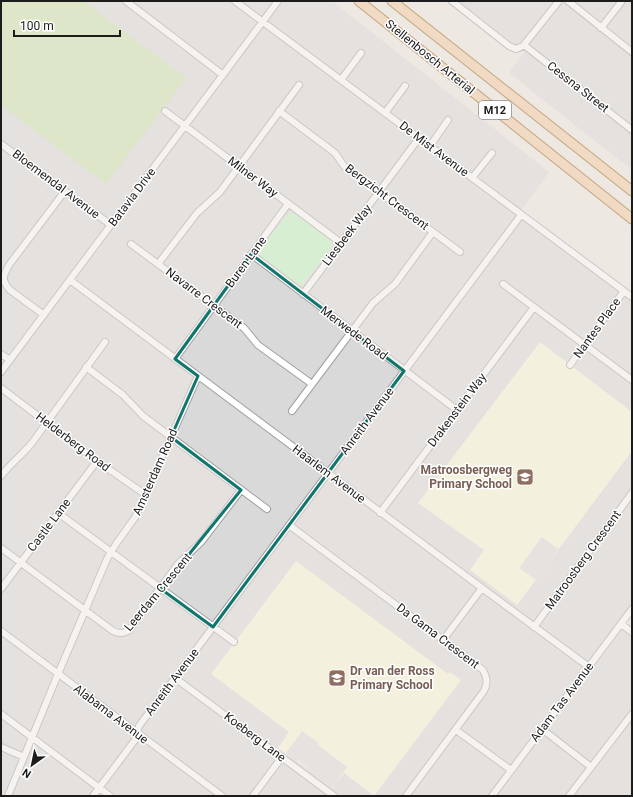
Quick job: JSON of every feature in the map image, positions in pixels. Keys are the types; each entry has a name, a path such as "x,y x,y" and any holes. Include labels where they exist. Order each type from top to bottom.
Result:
{"main road":[{"name":"Stellenbosch Arterial","path":"359,1 632,219"},
{"name":"Stellenbosch Arterial","path":"392,1 632,191"}],"street":[{"path":"126,1 223,75"},
{"name":"De Mist Avenue","path":"235,1 632,297"},
{"name":"Batavia Drive","path":"1,372 278,1"},
{"path":"452,1 511,48 518,48 524,45 559,1"},
{"path":"568,1 632,52"},
{"path":"601,28 622,1"},
{"name":"Cessna Street","path":"524,45 632,130"},
{"path":"341,80 361,53"},
{"path":"158,264 198,213 215,197 299,85"},
{"path":"385,113 405,86"},
{"name":"Milner Way","path":"165,111 341,243"},
{"name":"Bergzicht Crescent","path":"279,112 331,150 340,158 344,166 460,252"},
{"path":"430,146 448,120"},
{"name":"Liesbeek Way","path":"303,294 419,138"},
{"name":"Bloemendal Avenue","path":"1,144 111,225"},
{"path":"472,178 492,153"},
{"path":"44,315 5,285 3,279 4,272 65,191"},
{"name":"Buren Lane","path":"175,359 288,204"},
{"name":"Anreith Avenue","path":"93,796 135,740 139,726 521,215"},
{"path":"292,411 373,303 395,284 433,232"},
{"name":"Navarre Crescent","path":"131,244 244,328 258,345 312,384"},
{"name":"Merwede Road","path":"251,254 457,410"},
{"name":"Haarlem Avenue","path":"70,280 380,513 589,667"},
{"path":"504,284 632,380"},
{"name":"Nantes Place","path":"570,365 624,291"},
{"name":"Drakenstein Way","path":"380,513 534,307"},
{"path":"1,476 7,468 25,452 105,342"},
{"path":"1,354 10,360"},
{"path":"86,367 123,395 137,411 267,509"},
{"name":"Amsterdam Road","path":"8,796 111,551 136,516 198,376"},
{"name":"Helderberg Road","path":"1,388 97,461 146,495"},
{"name":"Castle Lane","path":"1,589 97,461"},
{"name":"Leerdam Crescent","path":"1,548 113,631 123,633 129,630 183,558 202,541 242,490"},
{"name":"Matroosberg Crescent","path":"534,627 632,493"},
{"path":"58,513 234,642"},
{"name":"Da Gama Crescent","path":"289,525 483,670 488,680 484,691 406,796"},
{"path":"443,640 482,588"},
{"name":"Adam Tas Avenue","path":"492,796 632,609"},
{"path":"621,624 632,632"},
{"name":"Alabama Avenue","path":"1,631 222,796"},
{"name":"Koeberg Lane","path":"176,678 334,796"},
{"path":"1,714 110,796"},
{"path":"569,796 632,714"},
{"path":"542,729 591,767"},
{"path":"456,730 511,770"},
{"path":"1,748 24,757"},
{"path":"253,796 282,757"}],"highlighted area":[{"path":"251,254 404,371 213,627 161,589 241,490 171,437 198,376 175,359"}],"shaded area":[{"path":"1,1 332,1 549,172 520,212 632,296 632,610 622,625 632,632 632,796 1,796"},
{"path":"452,1 632,1 632,170 509,73 527,48 516,48"},
{"name":"Matroosbergweg Primary School","path":"540,342 632,412 632,451 517,605 470,570 484,550 418,503"},
{"path":"542,537 558,549 536,580 519,568"},
{"name":"Dr van der Ross Primary School","path":"296,561 448,674 450,672 461,680 374,796 344,773 332,788 318,777 318,775 278,748 289,732 211,674"},
{"path":"302,731 319,743 318,745 347,767 332,788 318,777 318,775 286,753"}],"green space":[{"path":"1,1 83,1 186,78 106,184 1,105"},
{"path":"290,213 297,214 329,238 332,243 331,248 301,285 297,284 262,258 259,254 260,249"}],"place":[{"name":"Matroosbergweg Primary School","path":"525,477"},
{"name":"Dr van der Ross Primary School","path":"337,678"}]}
